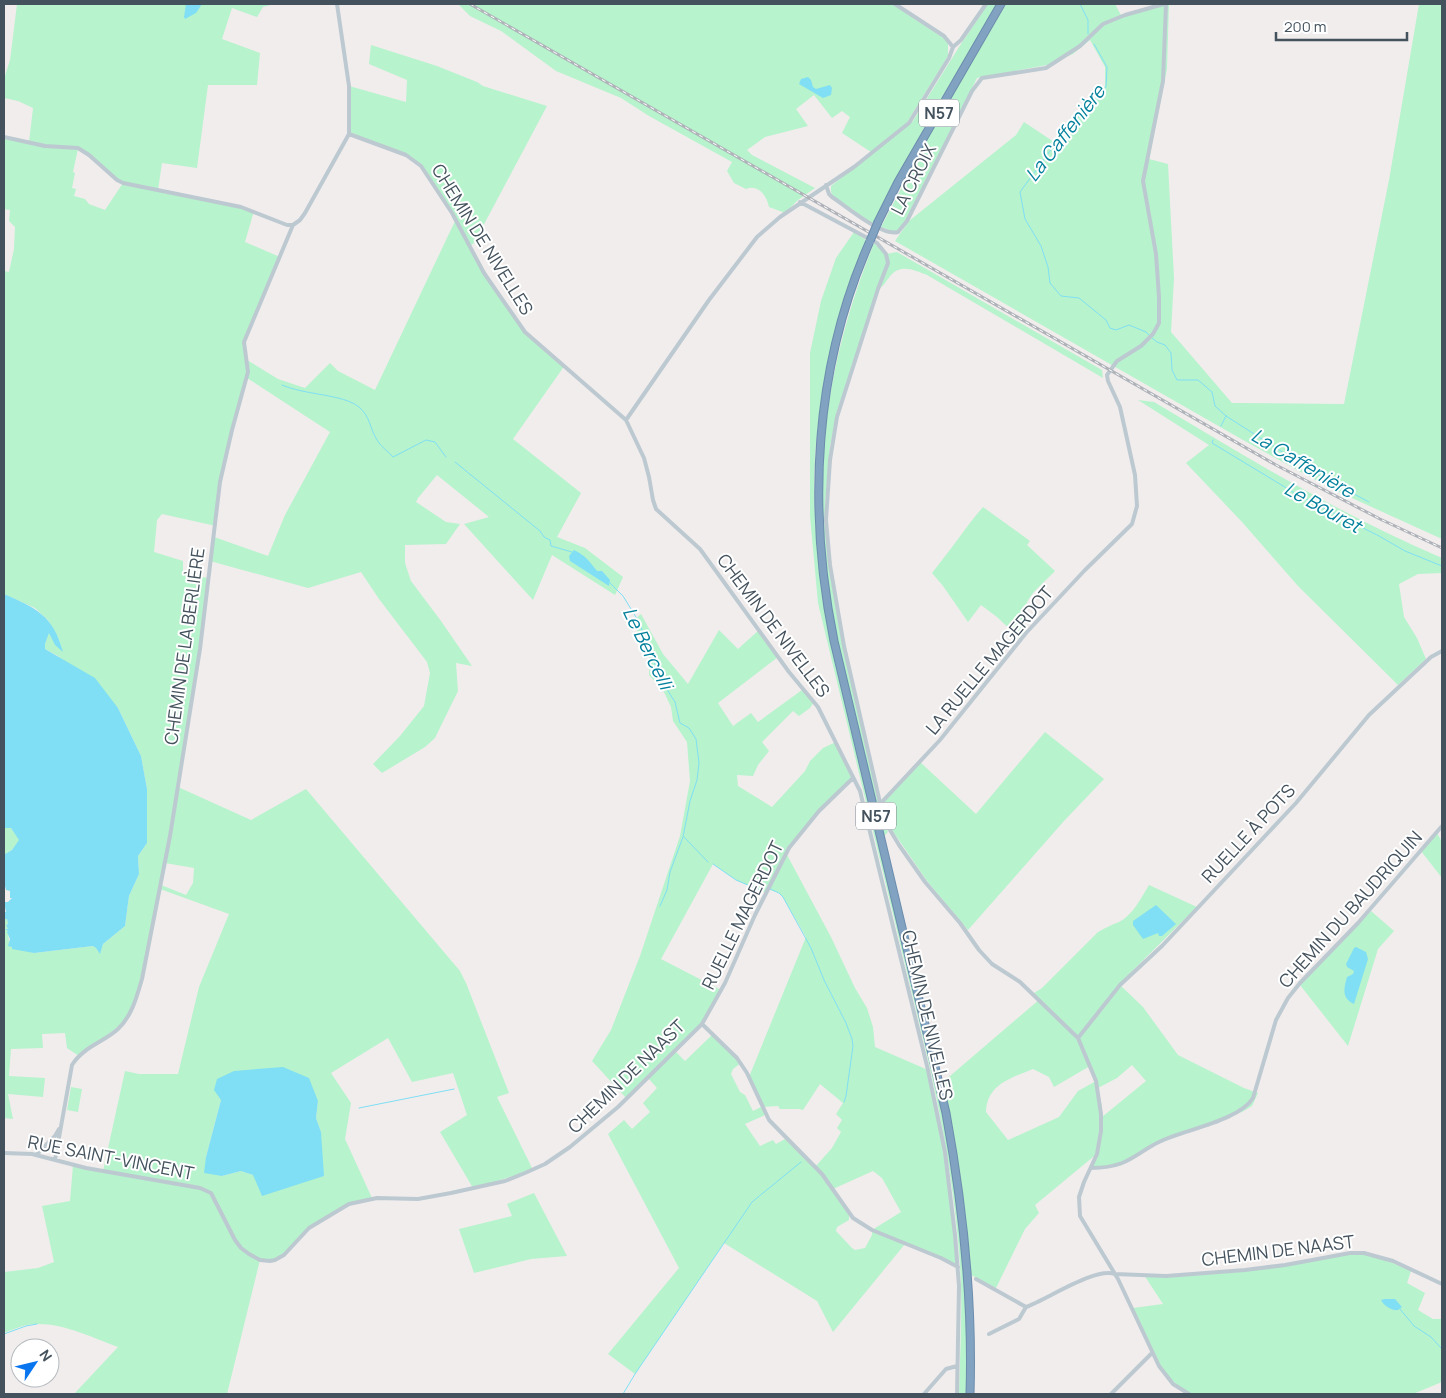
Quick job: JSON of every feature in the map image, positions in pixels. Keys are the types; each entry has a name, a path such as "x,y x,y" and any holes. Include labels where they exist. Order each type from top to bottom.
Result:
{"highway":[{"name":"N57","path":"970,1394 969,1295 956,1169 946,1113 834,642 823,581 820,549 818,509 819,459 828,379 845,309 861,260 898,182 1001,4"}],"street":[{"path":"337,4 349,86 349,134"},
{"path":"895,4 944,36 953,47"},
{"path":"626,420 750,244 764,229 800,202 854,167 909,123 949,58 953,47 962,40 986,4"},
{"name":"LA CROIX","path":"826,185 832,197 861,217 886,232 898,232 907,220 972,91 982,78 1046,68 1083,43 1103,24 1125,15 1166,4"},
{"name":"LA RUELLE MAGERDOT","path":"881,802 948,730 1026,633 1085,570 1132,524 1137,506 1135,475 1120,407 1107,375 1117,362 1150,338 1158,327 1158,271 1143,181 1163,81 1166,4"},
{"name":"CHEMIN DE LA BERLIÈRE","path":"55,1160 72,1065 79,1056 112,1034 123,1023 136,998 142,979 170,836 200,649 220,482 248,372 244,342 293,225 305,213 349,134"},
{"name":"CHEMIN DE NIVELLES","path":"349,134 406,155 421,166 452,213 484,273 525,332 626,420 644,458 656,509 700,549 789,672 818,707 860,791 928,1070 945,1152 958,1267 957,1394"},
{"path":"4,137 45,146 72,146 89,155 123,183 241,207 287,225 293,225"},
{"name":"CHEMIN DE NIVELLES","path":"800,202 877,243 888,258 887,267 878,289 837,417 826,505 828,542 836,602 851,678 887,827 925,882 960,923 979,950 992,964 1020,982 1078,1038 1096,1081 1100,1100 1099,1143 1097,1154 1079,1197 1080,1216 1115,1274 1152,1353 1165,1375 1173,1384 1189,1394"},
{"name":"RUELLE À POTS","path":"1078,1038 1120,985 1162,946 1296,802 1369,715 1431,657 1442,650"},
{"name":"RUELLE MAGERDOT","path":"702,1024 725,983 755,914 789,848 819,811 853,778"},
{"name":"CHEMIN DU BAUDRIQUIN","path":"1091,1168 1107,1167 1127,1161 1160,1142 1188,1133 1223,1118 1250,1103 1276,1020 1288,998 1358,923 1442,826"},
{"name":"CHEMIN DE NAAST","path":"394,1197 422,1199 494,1184 545,1164 570,1147 618,1107 702,1024 737,1058 747,1073 769,1120 822,1174 853,1218 872,1230 941,1258 958,1267"},
{"path":"36,1155 55,1136 60,1127"},
{"path":"42,1148 57,1152"},
{"name":"RUE SAINT-VINCENT","path":"4,1153 36,1155 86,1168 200,1188 212,1194 241,1248 265,1261 275,1260 284,1255 309,1228 342,1208 372,1198 394,1197"},
{"name":"CHEMIN DE NAAST","path":"1026,1307 1093,1276 1110,1272 1115,1274 1166,1276 1253,1270 1350,1252 1364,1253 1393,1261 1442,1284"},
{"path":"976,1279 1026,1307 1019,1319 989,1334"},
{"path":"1111,1394 1152,1353"},
{"path":"924,1394 946,1369 957,1366"}],"green space":[{"path":"17,4 274,4 263,7 257,17 232,8 222,39 260,53 257,85 208,85 197,168 162,163 158,190 254,211 245,242 280,257 245,338 247,360 278,379 305,388 330,363 338,371 375,390 456,219 432,181 411,157 349,134 349,86 406,102 407,80 369,64 371,45 437,66 483,86 547,106 474,243 470,246 484,273 525,332 565,365 513,439 581,493 557,537 585,548 623,577 615,595 552,555 533,600 464,524 489,517 437,475 416,502 446,522 460,524 446,544 405,545 405,563 411,581 472,666 456,663 458,691 435,738 425,747 382,773 373,764 400,736 424,706 430,673 427,662 361,572 308,588 210,561 214,537 268,556 285,515 330,432 247,378 220,482 216,526 162,514 157,520 154,552 183,561 183,573 208,578 200,649 178,787 251,820 306,789 460,971 509,1093 497,1097 533,1170 473,1188 440,1132 467,1115 453,1073 412,1082 388,1038 331,1073 351,1103 345,1139 372,1198 355,1202 315,1224 289,1250 275,1260 260,1260 227,1394 74,1394 118,1347 74,1330 50,1325 26,1325 4,1333 4,1272 38,1268 54,1262 42,1206 70,1201 73,1165 103,1171 125,1071 139,1074 178,1074 199,987 229,914 160,889 136,998 123,1023 79,1056 67,1048 65,1033 42,1034 43,1048 11,1049 9,1076 45,1078 43,1097 8,1094 13,1119 4,1118 4,919 7,919 8,924 6,925 8,929 5,929 8,930 9,942 12,947 34,953 93,946 100,953 103,944 125,926 129,896 139,874 138,856 147,843 147,789 141,756 118,708 58,656 45,649 49,632 60,642 48,620 35,608 4,594 4,271 9,272 14,249 15,227 9,221 10,210 4,209 4,137 29,142 33,108 18,101 4,98 4,79 10,60","holes":["78,149 123,183 105,210 89,204 85,199 74,196 76,189 72,188 75,173 73,172","165,863 194,868 193,883 186,895 161,885","221,1100 318,1101 316,1118 321,1132 253,1175 241,1171 222,1176 206,1157"]},
{"path":"458,4 892,4 945,39 948,43 948,56 906,124 871,152 842,133 850,117 842,111 832,118 814,95 796,109 808,126 765,137 747,150 752,155 815,188 798,200 785,213 769,207 764,195 758,190 754,188 746,189 734,183 727,171 732,162 649,116 621,98 556,71 501,31 470,16"},
{"path":"988,4 997,4 925,126 873,224 833,196 831,186 913,121"},
{"path":"1006,4 1115,4 1121,15 1157,4 1169,4 1167,69 1149,159 1168,164 1174,278 1171,332 1232,403 1344,404 1389,180 1419,4 1442,4 1442,539 1330,488 895,241 909,221 1016,135 1024,122 1054,142 1105,86 1105,67 1090,40 1073,54 1047,65 977,78 905,224 895,232 881,227 931,132"},
{"path":"854,232 866,240 840,320 822,401 815,457 814,498 816,538 827,618 835,658 936,1079 943,1118 956,1197 964,1274 967,1394 959,1394 960,1265 955,1210 937,1101 818,603 810,516 810,353 821,301 836,258"},
{"path":"874,243 884,252 887,263 837,411 830,446 825,505 832,586 883,821 888,832 884,836 834,627 827,591 821,513 825,434 830,396 848,319"},
{"path":"897,252 1102,370 1103,378 927,275 909,269 900,269 892,274 884,285 878,289 887,267 886,254"},
{"path":"1138,400 1154,402 1331,505 1442,558 1442,573 1418,574 1399,584 1404,617 1417,638 1426,659 1398,685 1298,586 1242,522 1186,463 1209,445"},
{"path":"983,507 1030,541 1027,545 1055,571 1034,592 1026,605 1024,622 1026,633 1020,639 981,605 968,622 932,573"},
{"path":"641,614 663,654 688,684 719,630 738,649 759,630 778,657 718,703 733,726 751,713 758,722 802,690 814,702 810,708 799,716 793,711 762,742 769,751 758,765 753,776 737,775 738,786 772,807 805,771 810,761 823,748 836,742 853,778 830,799 786,853 867,1008 873,1027 875,1047 928,1070 945,1152 958,1267 905,1244 833,1332 817,1301 724,1243 635,1374 608,1354 679,1268 608,1134 624,1120 632,1129 650,1112 643,1103 657,1088 648,1078 627,1099 592,1061 611,1030 640,956 680,836 690,781 687,742 673,721 671,707 664,692 649,675 650,659 633,621","holes":["713,864 736,880 766,893 768,889 779,893 806,937 749,1077 761,1107 753,1111 731,1074 733,1069 741,1063 713,1034 685,1061 675,1051 705,1019 721,990 661,959","820,1084 843,1103 836,1114 842,1120 837,1128 841,1132 832,1148 815,1167 785,1139 776,1144 773,1140 760,1146 745,1124 765,1115 762,1107 778,1106 780,1109 803,1110","873,1171 882,1178 901,1212 872,1230 872,1235 865,1248 855,1250 836,1231 837,1227 849,1220 849,1215 833,1189"]},
{"path":"1045,732 1104,779 1064,821 968,930 927,881 892,830 882,799 919,761 976,814"},
{"path":"4,828 11,828 20,840 12,850 5,854 4,858"},
{"path":"1437,833 1442,842 1442,878 1421,851"},
{"path":"1149,885 1197,907 1119,984 1143,1007 1178,1055 1258,1093 1252,1106 1242,1112 1160,1143 1120,1166 1091,1167 1095,1157 1093,1157 1035,1205 1039,1213 1025,1229 996,1288 971,1275 963,1198 943,1082 1040,999 1034,993 1042,988 1098,932 1124,919 1136,906","holes":["1132,1065 1146,1081 1102,1117 1098,1088 1117,1078","1090,1066 1096,1081 1078,1091 1059,1117 1008,1140 986,1112 987,1102 991,1095 996,1088 1009,1079 1033,1069 1049,1077 1054,1087"]},
{"path":"1371,911 1394,931 1378,949 1348,1046 1300,985"},
{"path":"71,1087 82,1089 78,1112 67,1110"},
{"path":"534,1193 567,1256 531,1259 474,1273 459,1229 512,1216 507,1204"},
{"path":"1346,1254 1374,1255 1411,1271 1407,1283 1425,1293 1418,1310 1433,1319 1442,1319 1442,1382 1413,1394 1189,1394 1165,1375 1133,1308 1163,1304 1144,1275 1261,1269"}],"water":[{"path":"186,4 202,4 196,13 185,19"},
{"path":"808,77 816,89 830,85 832,88 831,95 823,98 799,84 801,79"},
{"path":"574,550 584,556 597,571 602,571 610,580 609,586 570,561 569,556"},
{"path":"4,594 34,609 48,621 59,639 63,652 55,645 49,633 45,649 95,678 118,708 141,756 147,789 147,843 138,856 139,874 129,896 125,926 103,944 100,954 93,946 34,953 12,949 12,947 8,946 10,939 8,931 5,929 8,929 6,925 8,924 7,919 4,919 4,912 6,912 4,902 8,902 12,898 10,898 10,891 6,890 3,863 5,854 12,850 19,840 11,828 4,828"},
{"path":"1156,905 1176,924 1162,936 1159,936 1158,933 1143,939 1133,925 1133,921"},
{"path":"1356,947 1366,952 1368,959 1354,1004 1345,996 1344,989 1347,977 1353,974 1354,971 1347,967 1346,964"},
{"path":"283,1067 309,1078 318,1101 316,1118 321,1132 324,1176 262,1196 253,1175 241,1171 222,1176 204,1173 206,1157 221,1100 214,1090 217,1079 234,1071"},
{"path":"1395,1299 1402,1307 1398,1310 1391,1309 1381,1300"}],"waterway":[{"name":"La Caffenière","path":"1080,4 1088,20 1088,34"},
{"name":"La Caffenière","path":"1094,44 1107,67 1106,87 1061,136 1020,192 1025,219 1041,246 1048,267 1050,283 1061,296 1079,298 1106,320 1110,328 1116,330 1129,325 1149,335"},
{"name":"La Caffenière","path":"1152,338 1165,345 1171,353 1172,370 1177,380 1198,380 1212,392 1215,406 1226,416 1320,476 1369,502"},
{"path":"282,385 301,391 343,399 359,407 368,418 379,442 393,457 426,440 435,442 446,457"},
{"name":"Le Bouret","path":"1221,426 1226,416"},
{"name":"Le Bouret","path":"1213,440 1212,443 1298,495 1405,551 1442,566"},
{"name":"Le Bercelli","path":"455,462 540,531 544,537 550,540 551,546 572,552"},
{"name":"Le Bercelli","path":"610,583 623,596 639,622 661,680 675,702 680,723 689,728 696,739 699,763 697,780 690,801 683,837 670,872 667,890 660,906"},
{"path":"684,837 708,862"},
{"path":"713,864 736,880 760,890"},
{"path":"770,889 783,897 811,948 852,1039 853,1046 844,1102"},
{"path":"359,1108 454,1089"},
{"path":"623,1394 752,1202 801,1162"},
{"path":"1400,1309 1414,1326 1431,1337 1442,1349"},
{"path":"4,1334 37,1324"}],"railway":[{"path":"470,4 1276,465 1380,519 1442,548"}]}
